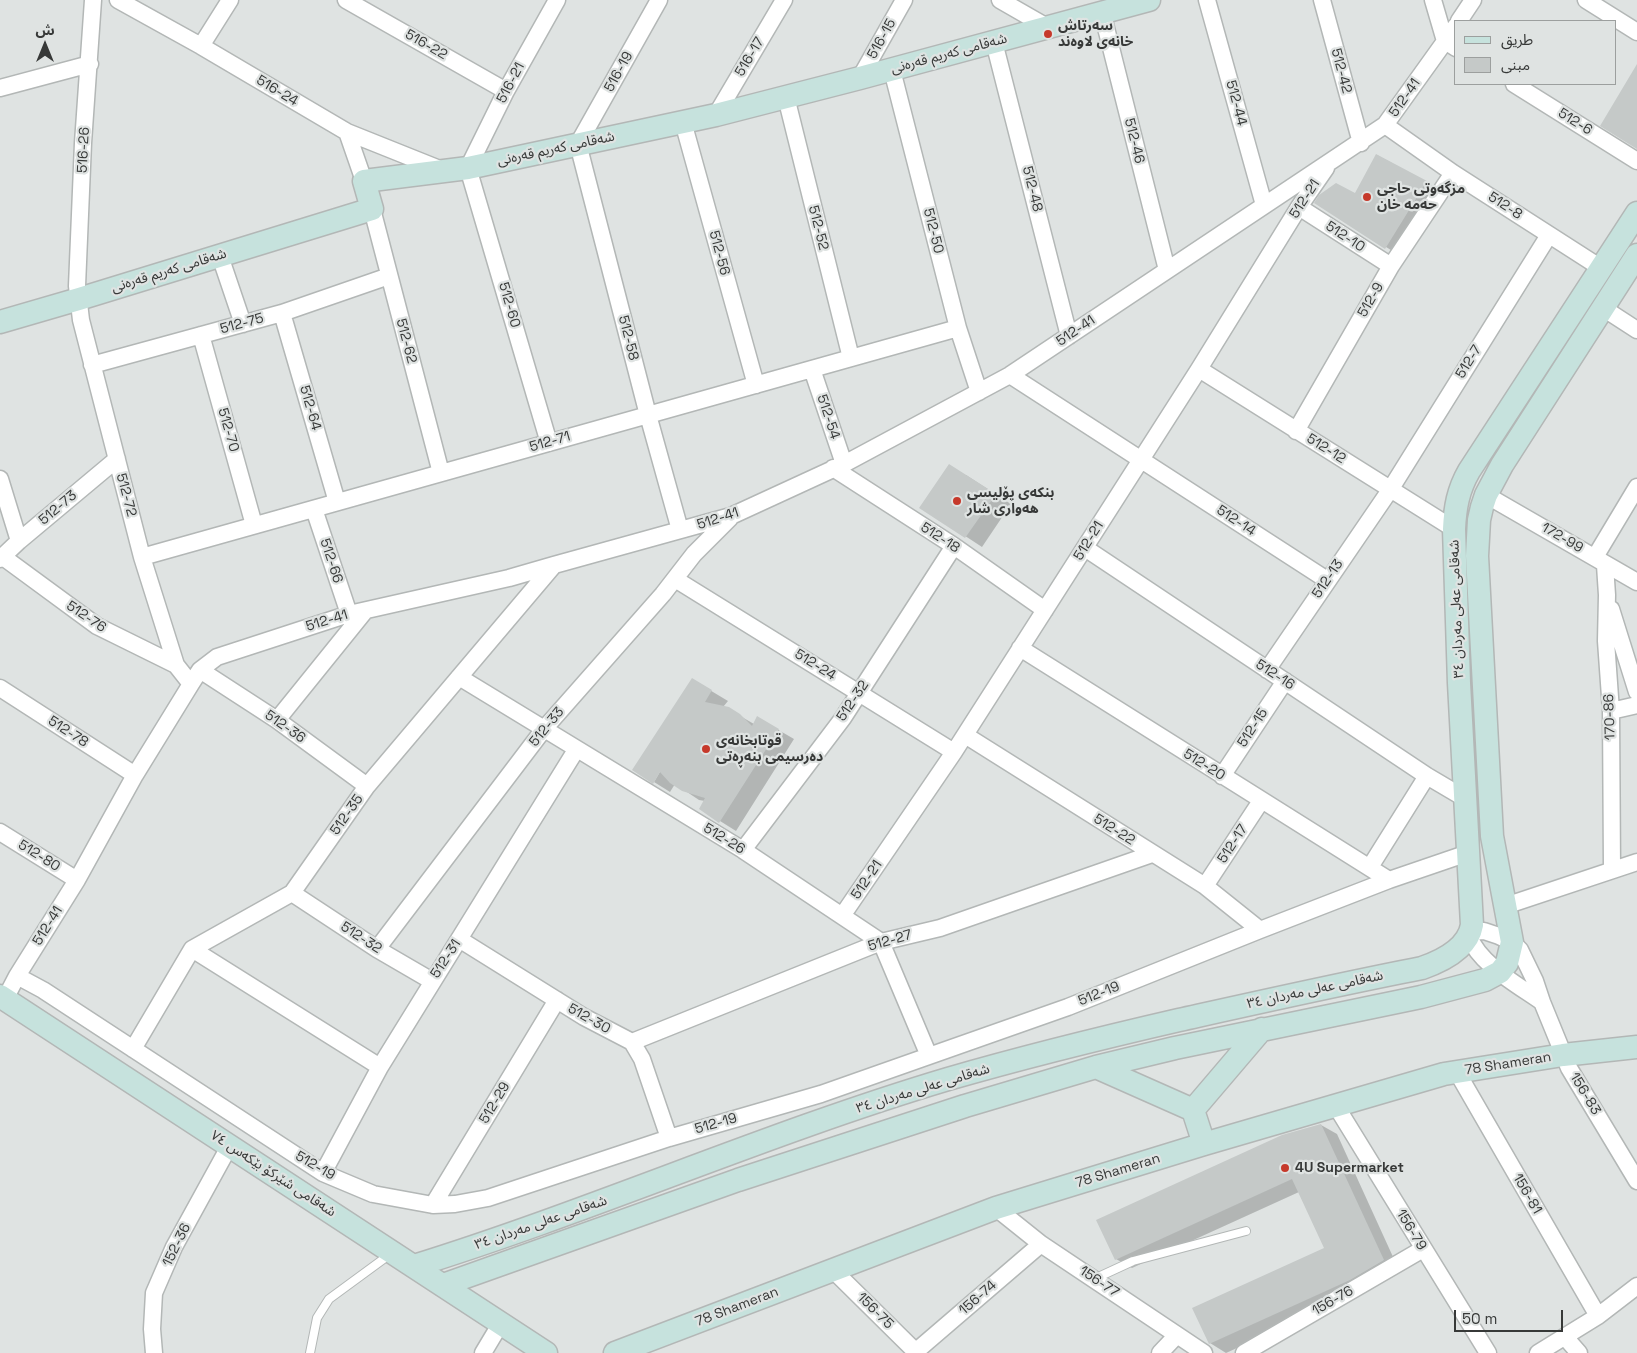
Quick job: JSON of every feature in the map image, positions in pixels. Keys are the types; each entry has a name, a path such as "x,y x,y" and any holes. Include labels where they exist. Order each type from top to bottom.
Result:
{"main road":[{"name":"شەقامی کەریم قەرەنی","path":"364,181 468,168 716,115 892,70 1148,0"},
{"path":"364,181 372,209"},
{"name":"شەقامی کەریم قەرەنی","path":"0,322 372,209"},
{"name":"شەقامی عەلی مەردان ٣٤","path":"414,1266 473,1248 837,1115 947,1080 1074,1044 1316,988 1422,968 1435,964 1457,949 1470,934 1472,908 1454,512 1463,482 1637,212"},
{"name":"شەقامی عەلی مەردان ٣٤","path":"443,1285 738,1180 965,1106 1096,1067 1262,1029 1421,997 1485,980 1500,972 1507,963 1512,942 1492,836 1476,556 1478,520 1486,495 1502,465 1637,255"},
{"path":"1468,844 1492,836"},
{"name":"شەقامی شێرکۆ بێکەس ٧٤","path":"2,1002 230,1146 546,1353"},
{"path":"1193,1110 1262,1029"},
{"name":"78 Shameran","path":"615,1353 996,1208 1204,1144 1444,1074 1563,1055 1637,1047"},
{"path":"1096,1067 1193,1110 1204,1144"}],"street":[{"name":"516-26","path":"79,299 77,286 83,142 90,64 93,0"},
{"name":"516-24","path":"118,0 201,46 347,132 442,170"},
{"path":"201,46 230,0"},
{"name":"516-22","path":"346,0 506,91"},
{"name":"516-21","path":"468,168 506,91 557,0"},
{"name":"516-19","path":"578,144 659,0"},
{"name":"516-17","path":"716,115 784,0"},
{"name":"516-15","path":"860,78 904,0"},
{"path":"1000,0 1048,27"},
{"name":"512-44","path":"1207,0 1264,205"},
{"name":"512-42","path":"1322,0 1361,142"},
{"path":"1433,0 1450,44"},
{"path":"1460,20 1474,0"},
{"path":"1586,0 1637,32"},
{"name":"512-46","path":"1102,12 1167,270"},
{"name":"512-41","path":"17,976 77,880 135,775 196,677 217,657 349,614 509,578 731,516 838,466 1010,375 1385,126 1450,44 1454,32"},
{"name":"512-48","path":"994,42 1069,336"},
{"path":"0,88 90,64"},
{"name":"512-50","path":"892,70 958,328 979,392"},
{"name":"512-6","path":"1516,85 1637,161"},
{"name":"512-52","path":"786,97 851,358"},
{"name":"512-56","path":"683,122 756,385"},
{"name":"512-8","path":"1385,126 1453,173 1601,268"},
{"path":"347,132 364,181"},
{"name":"512-58","path":"578,144 648,415 680,530"},
{"name":"512-21","path":"842,916 954,752 1084,548 1144,460 1299,207 1330,162"},
{"name":"512-60","path":"468,168 549,443"},
{"name":"512-9","path":"1296,431 1391,266 1453,173"},
{"name":"512-10","path":"1299,207 1391,266"},
{"name":"512-62","path":"372,209 441,473"},
{"name":"512-7","path":"1390,490 1549,235"},
{"path":"220,256 243,324"},
{"name":"512-75","path":"92,365 282,313 389,276"},
{"name":"512-72","path":"79,299 81,320 142,557 176,665 196,677"},
{"path":"1603,308 1637,330"},
{"name":"512-64","path":"282,313 337,502"},
{"name":"512-71","path":"142,557 958,328"},
{"name":"512-70","path":"201,335 254,525"},
{"name":"512-54","path":"812,369 838,466"},
{"name":"512-12","path":"1199,369 1454,529"},
{"name":"512-14","path":"1010,375 1328,580"},
{"name":"512-73","path":"1,558 117,459"},
{"name":"512-18","path":"838,466 1045,610"},
{"path":"0,479 19,541"},
{"path":"1600,561 1637,487"},
{"name":"512-13","path":"1267,670 1390,490"},
{"name":"172-99","path":"1486,495 1637,582"},
{"name":"512-66","path":"314,508 349,614"},
{"name":"512-33","path":"377,949 544,729 675,579 694,554 731,516"},
{"name":"512-32","path":"743,850 843,718 954,546"},
{"name":"512-16","path":"1084,548 1427,776 1466,799"},
{"name":"512-76","path":"1,558 96,626 176,665"},
{"name":"170-86","path":"1600,561 1607,595 1606,641 1611,711 1612,870"},
{"name":"512-35","path":"133,1049 192,950 292,893 367,786 554,564"},
{"name":"512-24","path":"675,579 954,752"},
{"path":"1607,595 1637,692"},
{"path":"277,720 365,611"},
{"name":"512-20","path":"1020,648 1389,880"},
{"name":"512-36","path":"196,677 277,720 367,786"},
{"name":"512-26","path":"459,677 743,850 881,942"},
{"name":"512-15","path":"1222,776 1285,681"},
{"name":"512-78","path":"0,688 135,775"},
{"path":"1611,711 1637,705"},
{"name":"512-22","path":"965,735 1204,886 1260,930"},
{"name":"512-31","path":"323,1173 380,1067 576,750"},
{"path":"1370,867 1427,776"},
{"name":"512-17","path":"1204,886 1261,801"},
{"name":"512-80","path":"0,832 77,880"},
{"name":"512-19","path":"17,976 43,990 323,1173 373,1194 432,1205 455,1204 488,1198 669,1138 821,1094 1068,1007 1389,880 1468,844"},
{"name":"512-27","path":"632,1042 881,942 940,928 1152,854"},
{"path":"1505,906 1637,862"},
{"name":"512-32","path":"292,893 377,949 432,981"},
{"path":"1512,942 1484,932 1470,934 1476,948 1500,972 1542,1002"},
{"name":"512-30","path":"459,939 584,1017 632,1042"},
{"path":"881,942 929,1056"},
{"name":"156-83","path":"1512,942 1520,950 1535,981 1569,1068 1637,1181"},
{"path":"192,950 380,1067"},
{"path":"2,1002 17,976"},
{"name":"512-29","path":"432,1205 558,1000"},
{"path":"632,1042 642,1059 669,1138"},
{"name":"156-81","path":"1456,1072 1598,1316"},
{"name":"156-79","path":"1336,1106 1488,1353"},
{"name":"152-36","path":"154,1353 152,1329 154,1293 174,1247 230,1146"},
{"name":"156-77","path":"996,1208 1041,1244 1204,1353"},
{"name":"156-74","path":"916,1352 1041,1244"},
{"name":"156-76","path":"1244,1353 1423,1249"},
{"name":"156-75","path":"833,1270 916,1352"},
{"path":"1538,1353 1598,1316 1637,1286"},
{"path":"483,1353 501,1323"},
{"path":"1160,1353 1177,1335"},
{"path":"1565,1337 1579,1353"}],"lane":[{"path":"1094,1279 1133,1261 1246,1231"},
{"path":"310,1353 317,1318 329,1299 393,1252"}],"building":[{"path":"1637,64 1637,149 1600,126"},
{"name":"مزگەوتی حاجی حەمە خان","path":"1376,154 1427,181 1385,249 1314,203 1319,195 1336,183 1355,193"},
{"name":"بنکەی پۆلیسی هەواری شار","path":"949,464 996,494 965,538 919,508"},
{"name":"قوتابخانەی دەرسیمی بنەڕەتی","path":"692,678 712,690 705,702 729,707 740,714 752,726 757,716 779,729 719,823 699,809 705,798 682,791 670,783 660,772 653,784 632,770"},
{"path":"1321,1124 1384,1260 1350,1280 1209,1344 1192,1308 1324,1248 1292,1179 1115,1260 1096,1220 1282,1135"}],"place":[{"name":"سەرتاش خانەی لاوەند","path":"1048,34"},
{"name":"مزگەوتی حاجی حەمە خان","path":"1367,197"},
{"name":"بنکەی پۆلیسی هەواری شار","path":"957,501"},
{"name":"قوتابخانەی دەرسیمی بنەڕەتی","path":"706,749"},
{"name":"4U Supermarket","path":"1285,1168"}]}
